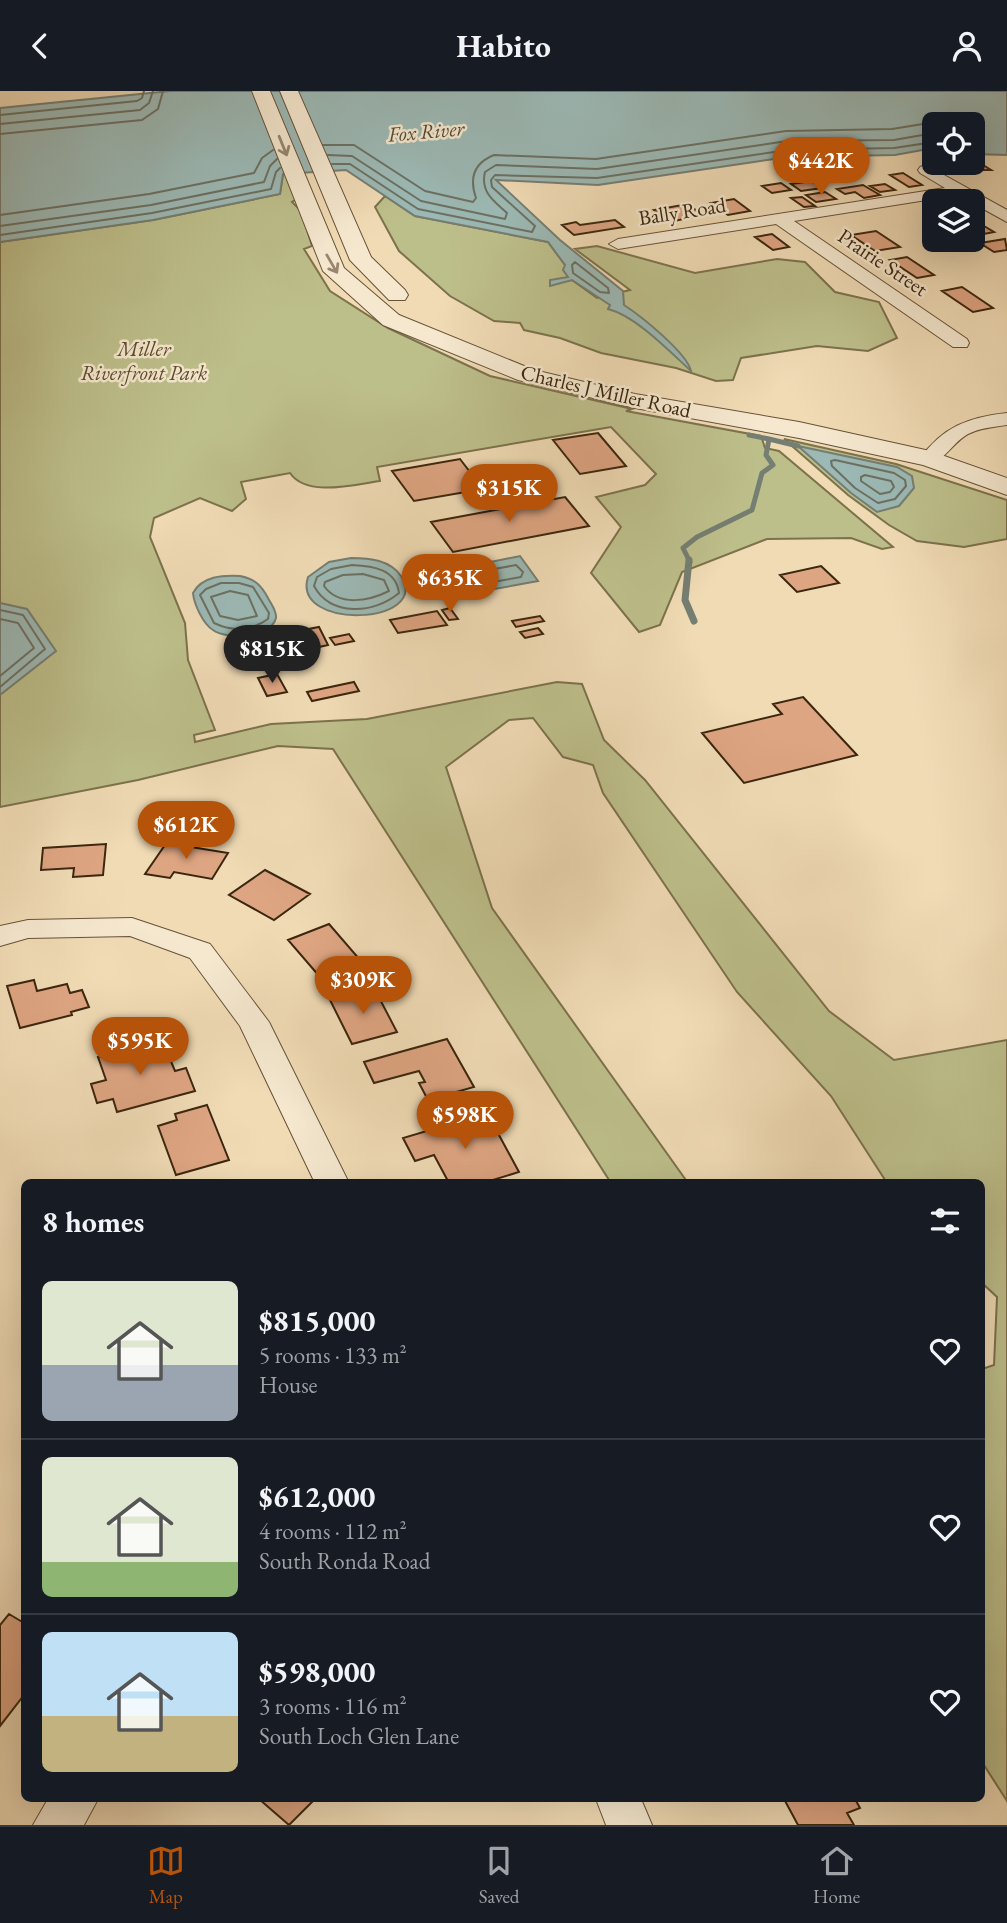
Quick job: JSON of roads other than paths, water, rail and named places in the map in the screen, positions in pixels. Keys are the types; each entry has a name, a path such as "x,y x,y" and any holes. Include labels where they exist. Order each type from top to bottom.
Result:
{"street":[{"name":"Charles J Miller Road","path":"261,91 334,271 391,320 526,375 635,401 934,452 1007,487"},
{"name":"Charles J Miller Road","path":"289,91 361,260 394,293 419,312 475,338 562,369 1007,468"},
{"path":"935,175 959,189"},
{"name":"Bally Road","path":"618,244 922,196"},
{"path":"985,204 1007,217"},
{"name":"Prairie Street","path":"780,219 960,343"},
{"path":"934,452 945,438 976,422 1007,419"},
{"path":"0,936 28,929 132,927 200,951 254,1022 330,1179"},
{"path":"56,1825 74,1802"},
{"path":"619,1802 629,1825"}],"water":[{"name":"Fox River","path":"170,91 1007,91 1007,155 985,154 985,112 922,112 922,150 895,155 788,157 598,185 496,180 560,240 623,291 624,305 673,345 691,371 641,327 608,309 610,305 572,280 550,286 550,280 568,277 563,270 565,265 548,242 415,216 346,170 283,174 280,194 153,220 0,242 0,108"},
{"path":"798,446 897,467 912,476 914,488 899,506 877,512"},
{"path":"520,556 538,581 489,590 471,566"},
{"path":"351,558 379,561 391,566 401,576 405,592 397,604 381,612 360,615 338,613 320,607 308,594 308,577 329,562"},
{"path":"220,576 240,576 260,586 274,608 276,618 266,630 257,633 237,636 219,633 203,619 193,593 207,580"},
{"path":"0,603 27,609 56,651 0,695"}],"waterway":[{"path":"749,435 769,439"},
{"path":"689,560 683,548 697,537 752,510 762,473 773,465 766,455 769,439"},
{"path":"769,439 798,446"},
{"path":"689,560 685,600 694,621"}],"park label":[{"name":"Miller Riverfront Park","path":"144,360"}]}
